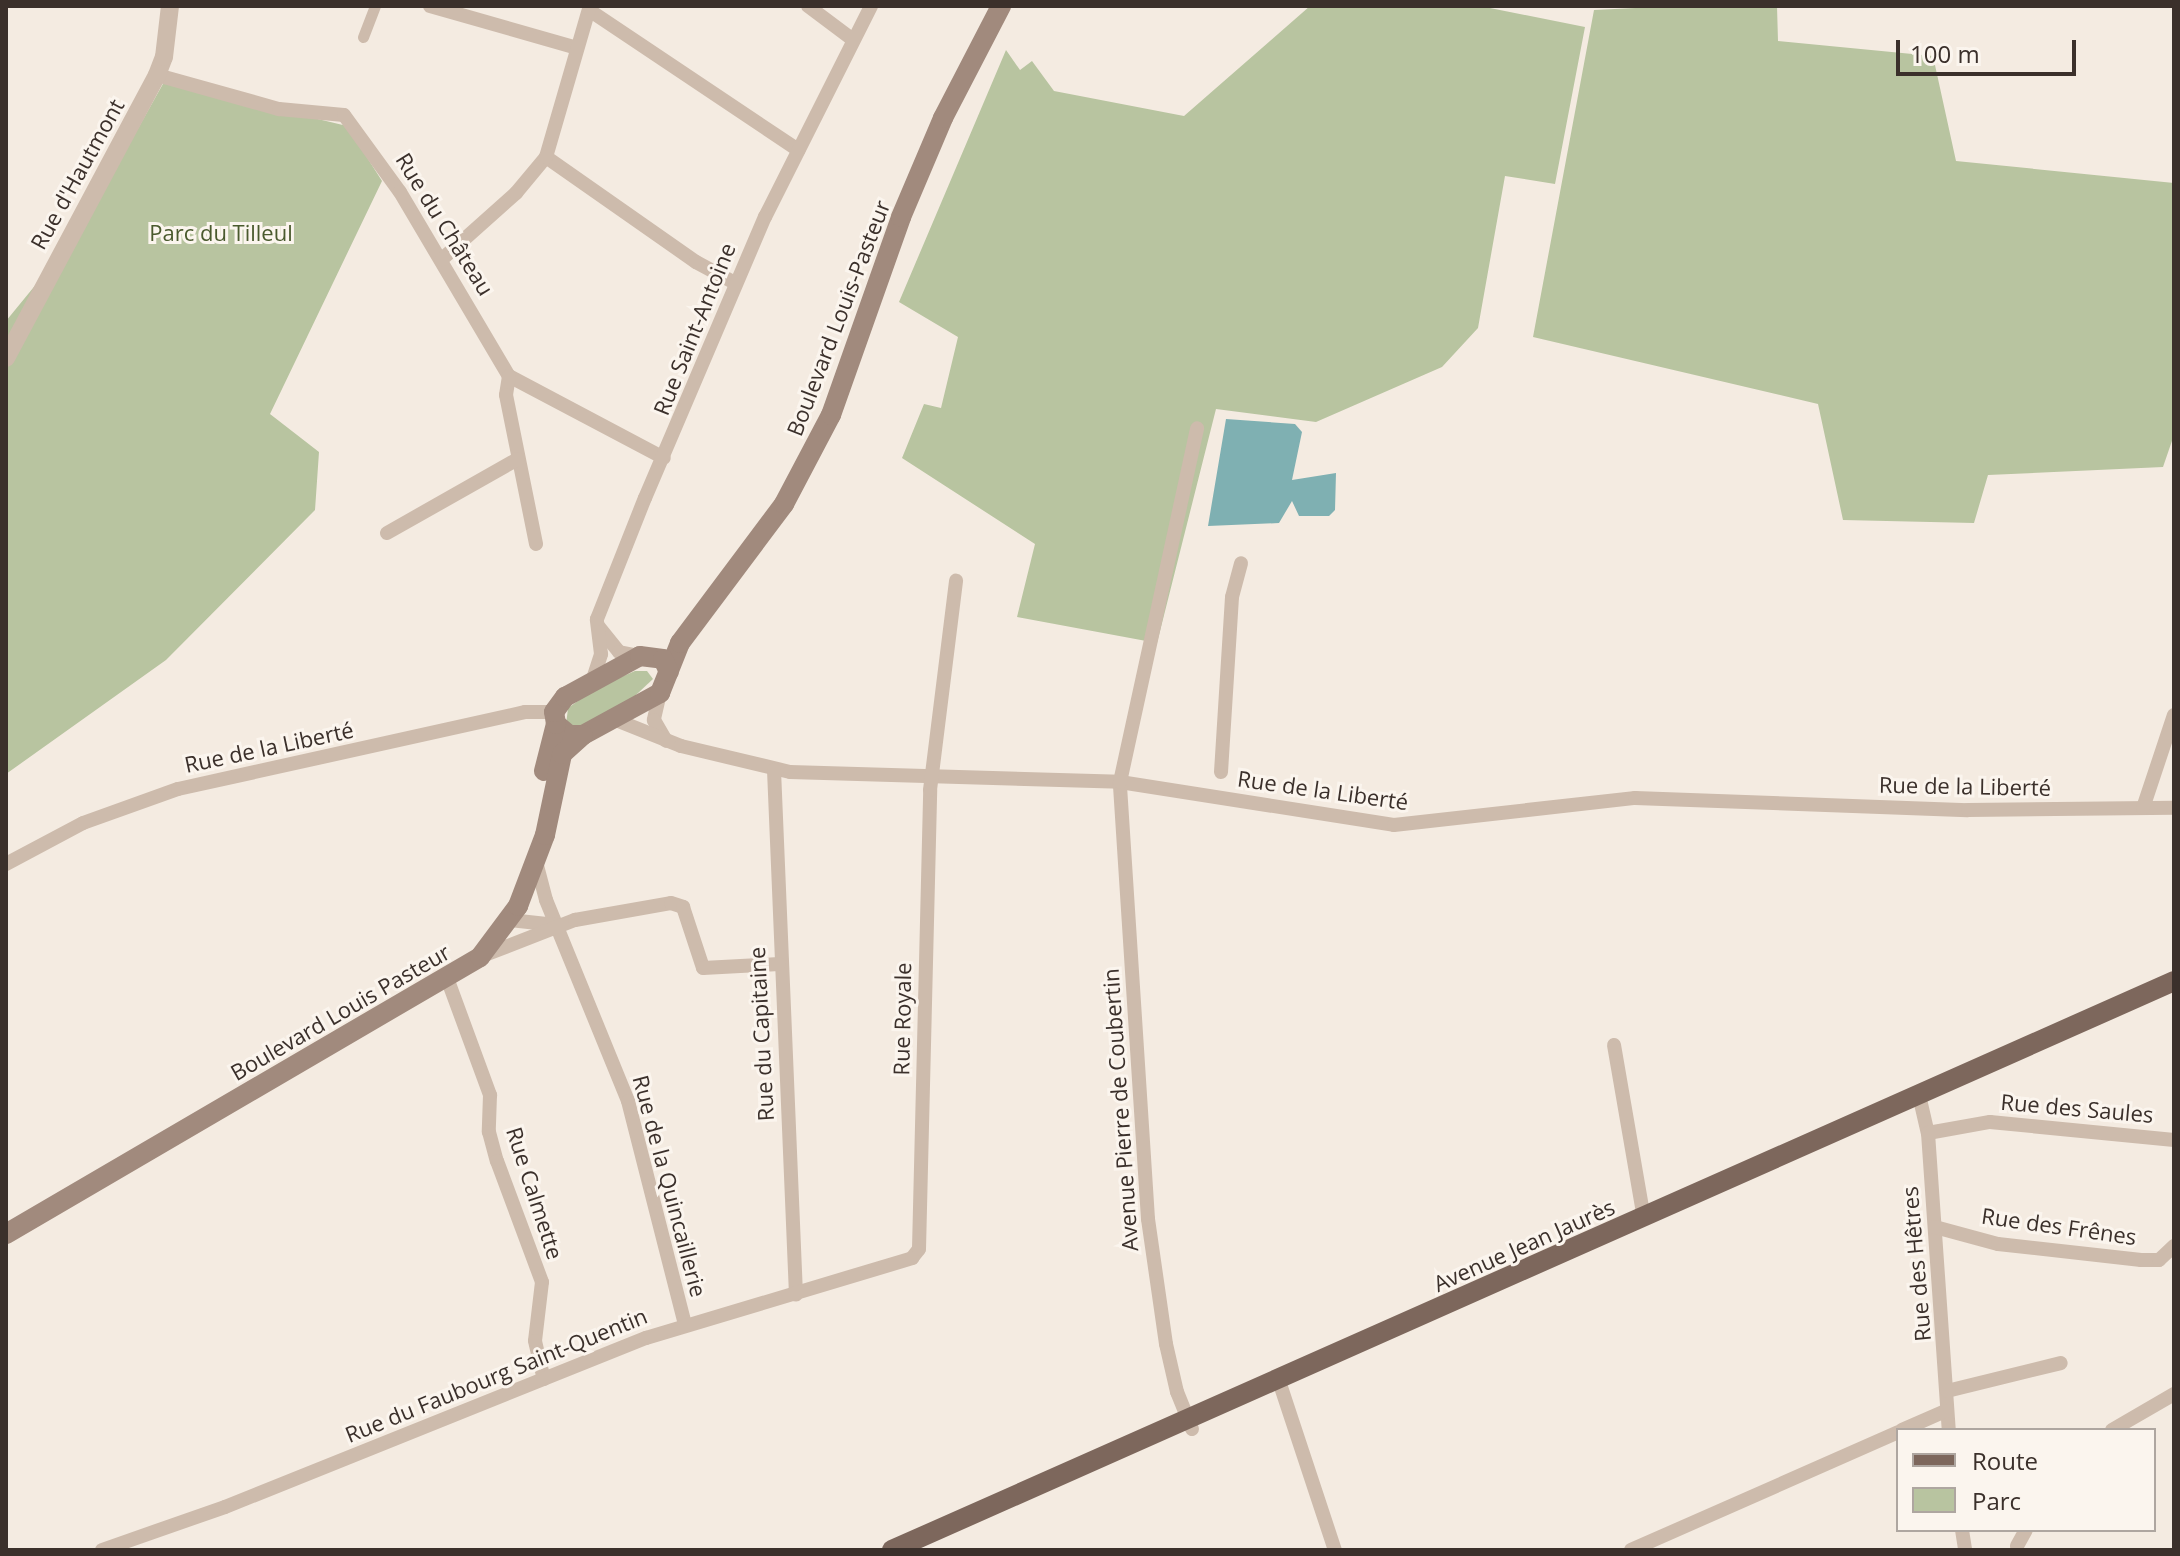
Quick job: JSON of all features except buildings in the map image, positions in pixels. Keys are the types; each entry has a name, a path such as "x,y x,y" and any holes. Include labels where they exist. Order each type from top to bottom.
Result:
{"main road":[{"name":"Boulevard Louis-Pasteur","path":"660,693 674,654 706,605 764,533 814,452 901,217 943,118 1001,6"},
{"path":"535,858 545,767 555,718 565,697 593,679 644,655 706,605"},
{"path":"644,655 663,659 669,672"},
{"path":"555,718 569,735 583,735 616,720 660,693"},
{"name":"Boulevard Louis Pasteur","path":"6,1234 480,957 510,920 535,858 562,754 583,735"},
{"name":"Avenue Jean Jaurès","path":"892,1550 1550,1266 1922,1100 2174,981"},
{"name":"Avenue Jean Jaurès","path":"1550,1266 1644,1218 2174,993"},
{"name":"Avenue Jean Jaurès","path":"921,1550 1190,1423"}],"street":[{"name":"Rue d'Hautmont","path":"6,358 157,75 164,57 170,6"},
{"path":"363,37 375,6"},
{"path":"430,6 469,11 577,48"},
{"path":"808,6 852,39"},
{"name":"Rue Saint-Antoine","path":"593,679 601,654 597,624 735,283 852,39 871,6"},
{"path":"441,260 516,193 546,157 589,8 798,150"},
{"name":"Rue du Château","path":"157,75 279,109 344,115 441,260 509,376"},
{"path":"546,157 696,262 735,283"},
{"path":"536,544 506,395 509,376 664,458"},
{"name":"Avenue Pierre de Coubertin","path":"1190,1423 1166,1344 1148,1219 1120,782 1197,428"},
{"path":"387,533 518,459"},
{"path":"1221,772 1232,597 1241,563"},
{"name":"Rue Royale","path":"912,1258 919,1249 932,779 956,581"},
{"path":"597,624 619,652 644,655"},
{"path":"660,693 654,720 666,742"},
{"name":"Rue de la Liberté","path":"6,864 83,823 178,789 525,712 555,718"},
{"path":"2143,808 2174,715"},
{"name":"Rue de la Liberté","path":"616,720 666,742 774,770 932,779 1120,782 1348,821 1416,826 1635,798 1968,810 2174,808"},
{"name":"Rue du Capitaine","path":"774,770 779,964 796,1295"},
{"name":"Rue de la Quincaillerie","path":"535,858 556,925 628,1101 685,1325"},
{"path":"480,957 556,925 677,903 703,968 779,964"},
{"path":"510,920 556,925"},
{"name":"Rue Calmette","path":"447,978 490,1095 489,1132 497,1161 542,1282 535,1341 544,1379"},
{"path":"1614,1045 1644,1218"},
{"name":"Rue des Hêtres","path":"1922,1100 1928,1133 1949,1428"},
{"name":"Rue des Saules","path":"1928,1133 1990,1122 2174,1140"},
{"name":"Rue des Frênes","path":"1935,1227 1998,1244 2141,1260 2159,1260 2174,1246"},
{"name":"Rue du Faubourg Saint-Quentin","path":"106,1550 225,1507 685,1325 796,1295 912,1258"},
{"path":"1947,1391 2061,1363"},
{"path":"1280,1384 1335,1550"},
{"path":"2115,1428 2174,1394"},
{"path":"1907,1428 1945,1411"},
{"path":"1631,1550 1896,1433"}],"green space":[{"path":"1310,6 1480,6 1585,27 1555,184 1505,176 1478,328 1442,367 1316,422 1216,409 1157,643 1017,617 1035,544 902,458 924,404 941,408 958,337 899,302 1006,50 1020,70 1032,61 1054,91 1184,116"},
{"path":"1777,6 1778,41 1933,56 1956,161 2174,183 2174,435 2163,467 1988,475 1974,523 1843,520 1818,404 1533,337 1594,10"},
{"name":"Parc du Tilleul","path":"164,82 347,126 382,181 270,414 319,452 315,510 166,660 6,774 6,321 83,227"},
{"path":"635,671 647,671 653,679 622,708 580,726 566,725 568,708 596,688"}],"water":[{"path":"1226,419 1295,424 1302,432 1292,480 1336,473 1335,510 1329,516 1299,516 1292,501 1279,523 1208,526"}]}
